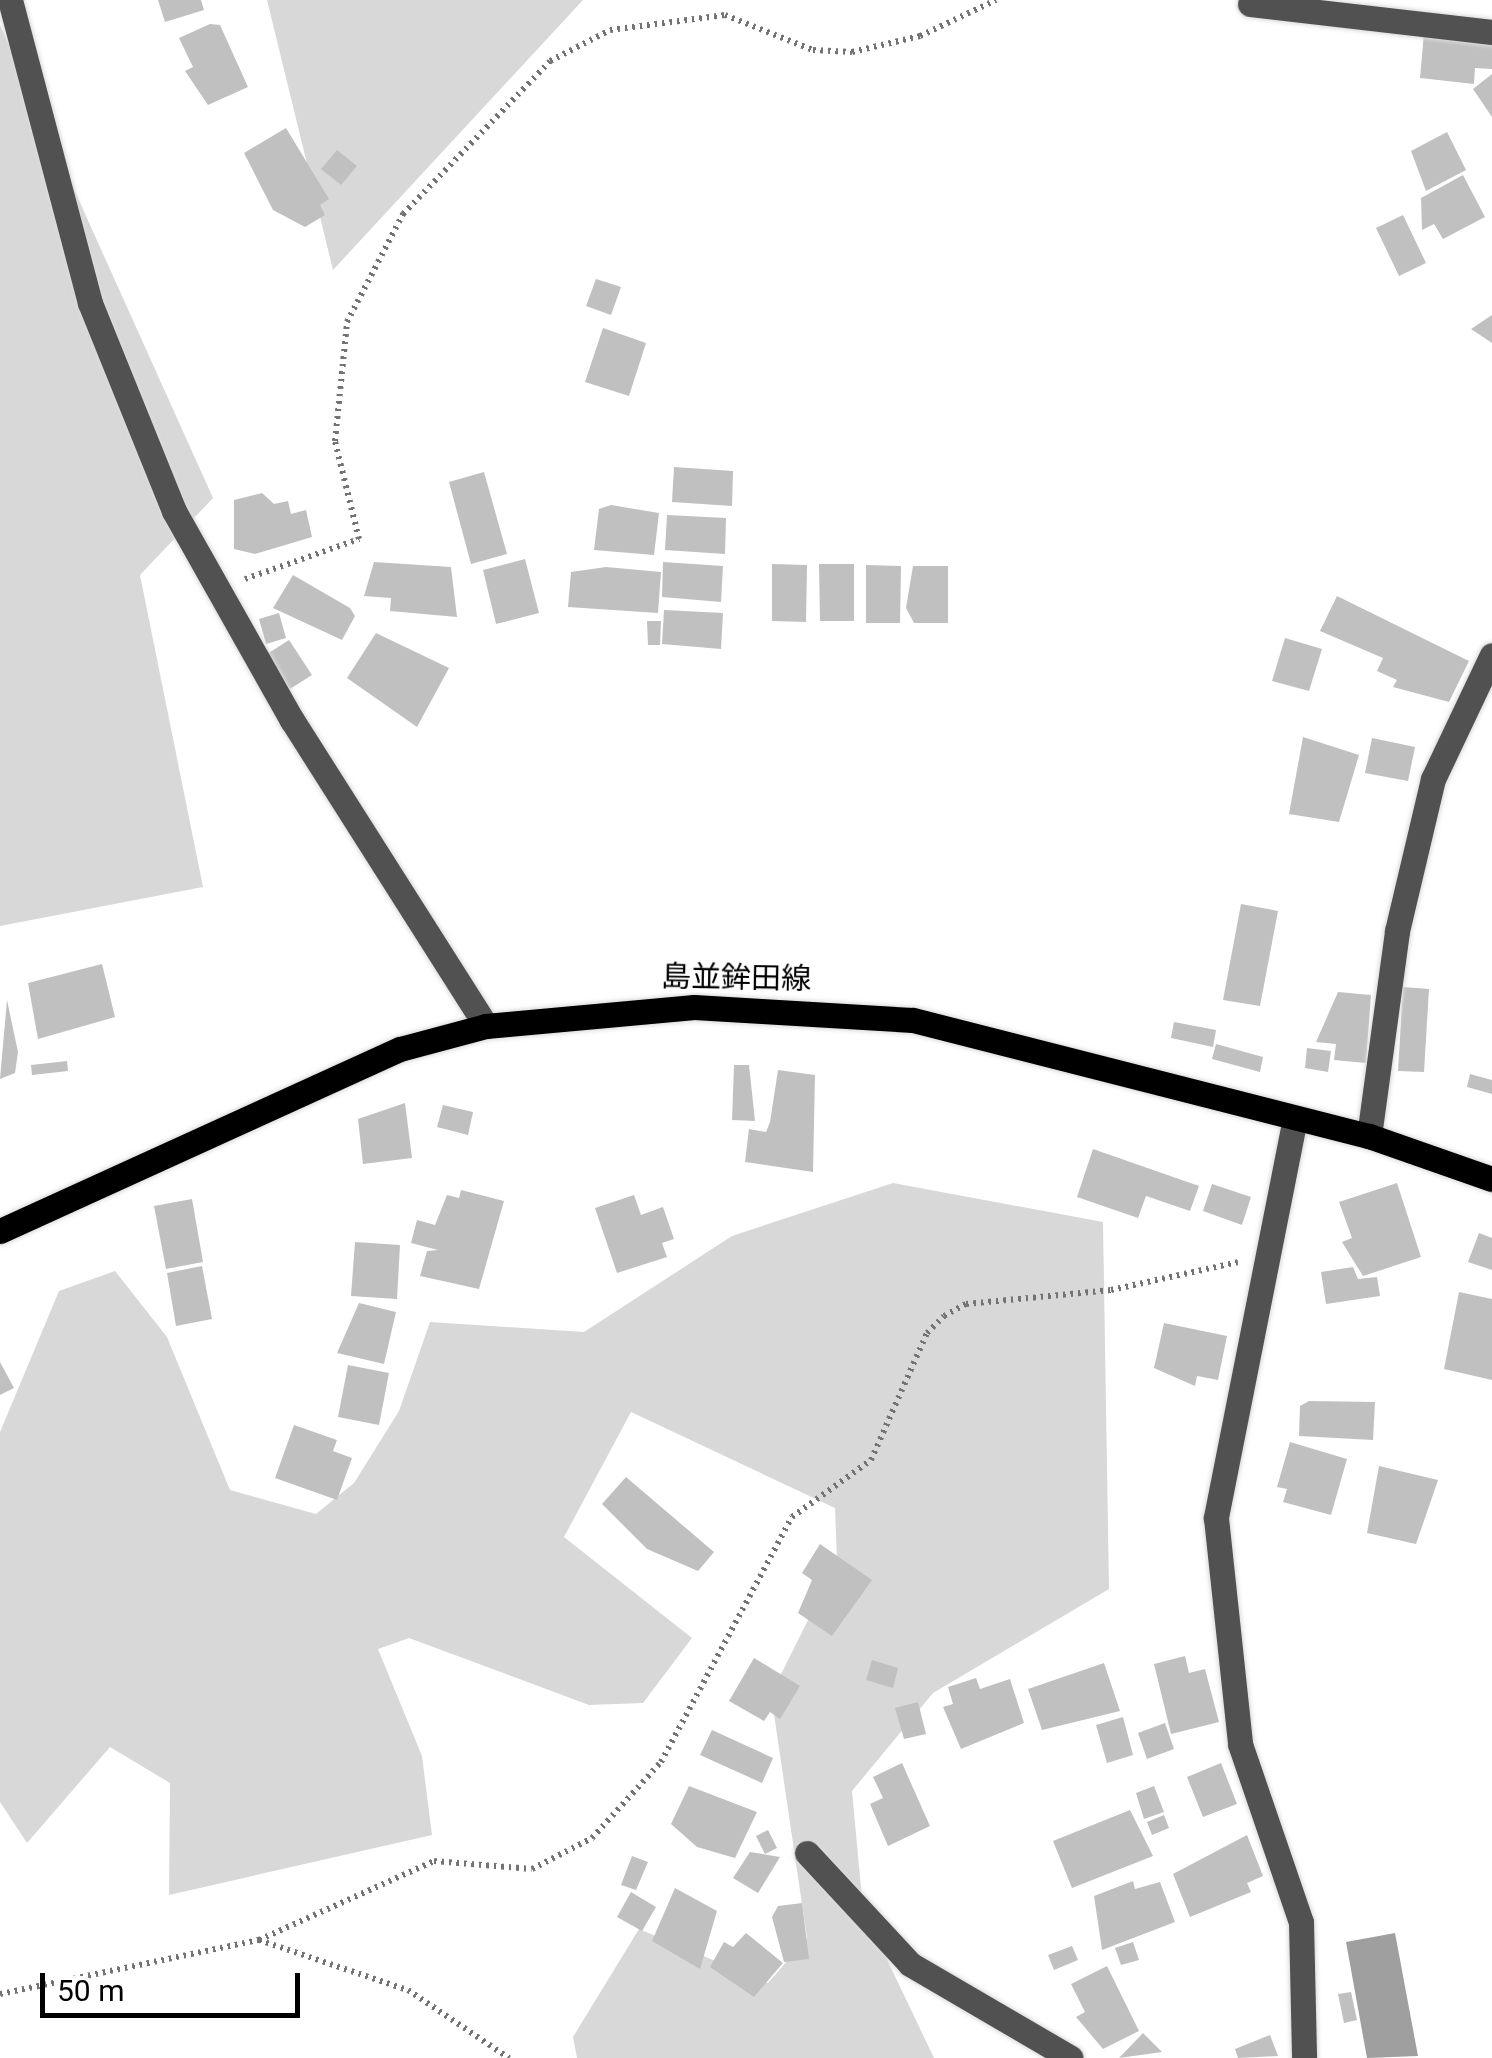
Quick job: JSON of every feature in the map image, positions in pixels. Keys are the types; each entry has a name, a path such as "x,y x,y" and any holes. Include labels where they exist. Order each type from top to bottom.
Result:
{"main road":[{"name":"島並鉾田線","path":"0,1230 400,1049 486,1026 694,1007 913,1020 1369,1136 1492,1179"}],"street":[{"path":"10,0 90,303 213,589 486,1026"},
{"path":"1250,4 1492,32"},
{"path":"1369,1136 1397,931 1434,779 1492,655"},
{"path":"1295,1118 1264,1256 1216,1518 1240,1744 1300,1922 1304,2058"},
{"path":"807,1853 910,1964 1071,2058"}],"path":[{"path":"213,589 360,539 335,441 347,322 404,214 550,61 610,30 725,15 813,50 852,52 920,36 996,0"},
{"path":"0,1994 259,1940 434,1862 532,1869 592,1838 662,1762 792,1517 872,1460 927,1333 944,1316 966,1304 1112,1290 1264,1256"},
{"path":"259,1940 408,1990 509,2058"}],"shaded area":[{"path":"267,0 583,0 333,270"},
{"path":"0,25 213,498 140,575 203,887 0,926"},
{"path":"893,1183 1103,1222 1109,1589 933,1693 852,1791 863,1909 934,2058 577,2058 573,2037 639,1929 768,1983 807,1938 771,1694 837,1562 835,1508 631,1412 564,1537 692,1638 643,1703 589,1705 409,1638 378,1649 422,1756 432,1835 169,1895 170,1783 110,1747 27,1843 0,1802 0,1432 59,1291 115,1271 167,1337 230,1490 316,1514 354,1483 399,1411 430,1322 584,1332 732,1236"},
{"path":"1395,1933 1418,2056 1367,2058 1346,1942"}],"building":[{"path":"158,0 201,0 204,10 165,22"},
{"path":"210,24 220,25 248,87 208,105 185,71 193,67 179,38"},
{"path":"1424,33 1492,40 1492,69 1475,68 1474,84 1420,78"},
{"path":"1492,74 1492,117 1473,89"},
{"path":"286,128 329,199 320,205 325,215 305,227 273,210 244,153"},
{"path":"1447,132 1466,170 1426,191 1411,151"},
{"path":"337,150 357,166 341,185 321,169"},
{"path":"1463,175 1485,217 1443,239 1434,224 1422,230 1421,198"},
{"path":"1403,215 1426,263 1399,276 1376,228"},
{"path":"596,279 621,287 611,315 586,306"},
{"path":"1492,315 1492,343 1471,329"},
{"path":"603,328 646,343 629,396 585,382"},
{"path":"674,467 733,471 732,506 672,502"},
{"path":"484,472 507,554 471,564 449,482"},
{"path":"262,493 274,504 288,501 291,514 306,510 312,537 255,554 234,549 234,500"},
{"path":"611,505 659,513 654,555 594,550 599,509"},
{"path":"667,515 726,518 725,554 665,550"},
{"path":"525,559 539,613 496,624 483,570"},
{"path":"374,562 451,567 457,617 390,611 391,598 364,596"},
{"path":"663,562 723,566 721,602 662,597"},
{"path":"772,564 807,565 806,622 772,621"},
{"path":"819,564 854,564 854,621 820,621"},
{"path":"866,565 901,566 900,623 866,623"},
{"path":"913,566 948,566 948,623 914,623 906,608"},
{"path":"606,567 661,572 658,613 568,607 571,572"},
{"path":"293,575 350,608 355,616 342,640 273,608"},
{"path":"1337,596 1469,661 1449,702 1393,687 1397,680 1377,671 1383,658 1320,631"},
{"path":"664,610 723,613 721,649 662,644"},
{"path":"279,613 286,638 266,644 259,619"},
{"path":"647,621 661,621 660,645 648,645"},
{"path":"376,633 449,668 417,727 347,678"},
{"path":"1285,638 1322,649 1309,691 1272,681"},
{"path":"289,640 312,675 290,689 267,654"},
{"path":"1303,737 1359,755 1339,822 1289,814"},
{"path":"1372,738 1415,747 1408,781 1365,773"},
{"path":"1241,904 1278,911 1260,1006 1223,1000"},
{"path":"102,964 115,1017 38,1039 28,983"},
{"path":"1403,987 1429,989 1424,1072 1398,1071"},
{"path":"1338,992 1371,995 1366,1063 1334,1060 1336,1044 1316,1042"},
{"path":"7,1000 18,1052 15,1073 0,1079"},
{"path":"1174,1022 1216,1030 1213,1047 1171,1038"},
{"path":"1216,1044 1263,1057 1260,1072 1212,1059"},
{"path":"1307,1048 1331,1051 1328,1072 1305,1068"},
{"path":"67,1061 68,1071 32,1075 31,1065"},
{"path":"734,1065 749,1065 755,1121 732,1120"},
{"path":"778,1070 815,1075 813,1172 745,1162 749,1129 766,1132 770,1122"},
{"path":"1470,1074 1492,1080 1492,1094 1467,1087"},
{"path":"405,1103 412,1158 363,1164 358,1119"},
{"path":"443,1105 473,1112 468,1135 437,1127"},
{"path":"1093,1149 1199,1186 1190,1211 1146,1196 1138,1218 1077,1197"},
{"path":"1397,1183 1421,1257 1363,1276 1342,1242 1352,1238 1339,1202"},
{"path":"1212,1184 1251,1197 1242,1225 1203,1211"},
{"path":"461,1190 504,1201 479,1289 420,1276 427,1251 438,1250 411,1243 417,1220 435,1225 447,1195 459,1198"},
{"path":"634,1195 641,1215 663,1207 674,1239 662,1243 667,1257 617,1273 595,1208"},
{"path":"192,1199 203,1262 166,1269 154,1206"},
{"path":"1479,1233 1492,1238 1492,1270 1468,1262"},
{"path":"355,1242 400,1245 397,1299 351,1296"},
{"path":"202,1266 212,1319 176,1326 167,1273"},
{"path":"1353,1267 1358,1279 1377,1277 1380,1296 1326,1304 1321,1272"},
{"path":"1459,1292 1492,1299 1492,1380 1444,1369"},
{"path":"359,1303 396,1312 384,1364 337,1353"},
{"path":"1164,1323 1227,1336 1218,1380 1197,1376 1195,1386 1154,1368"},
{"path":"0,1362 14,1388 0,1395"},
{"path":"348,1365 389,1373 379,1425 338,1417"},
{"path":"1309,1401 1375,1402 1373,1440 1299,1436 1300,1406"},
{"path":"294,1425 337,1440 333,1451 352,1458 337,1500 275,1478"},
{"path":"1290,1442 1347,1459 1331,1515 1283,1502 1287,1489 1277,1487"},
{"path":"1379,1466 1438,1480 1416,1544 1367,1533"},
{"path":"626,1477 714,1552 698,1571 647,1549 602,1504"},
{"path":"820,1544 872,1580 832,1636 798,1613 812,1580 802,1573"},
{"path":"1185,1656 1189,1673 1205,1669 1219,1722 1171,1734 1154,1664"},
{"path":"754,1658 800,1686 780,1719 770,1712 764,1721 729,1701"},
{"path":"872,1660 898,1668 893,1688 866,1680"},
{"path":"1104,1663 1120,1711 1042,1730 1028,1689"},
{"path":"976,1678 980,1689 1010,1679 1024,1723 961,1749 943,1707 953,1704 948,1687"},
{"path":"918,1702 926,1734 904,1739 895,1708"},
{"path":"1123,1717 1133,1755 1107,1763 1096,1725"},
{"path":"1165,1723 1174,1749 1147,1759 1138,1733"},
{"path":"712,1730 773,1758 762,1783 700,1755"},
{"path":"902,1763 930,1826 888,1846 870,1804 883,1798 873,1777"},
{"path":"1221,1763 1237,1804 1203,1817 1187,1777"},
{"path":"689,1786 757,1812 735,1858 697,1847 671,1824"},
{"path":"1154,1786 1164,1812 1144,1819 1136,1793"},
{"path":"1130,1810 1153,1856 1072,1888 1053,1841"},
{"path":"1164,1815 1169,1828 1152,1835 1147,1822"},
{"path":"768,1830 777,1848 765,1854 756,1836"},
{"path":"1247,1835 1263,1876 1247,1883 1251,1892 1190,1917 1173,1874"},
{"path":"750,1852 780,1857 758,1893 733,1878"},
{"path":"632,1856 648,1862 636,1890 621,1885"},
{"path":"1133,1881 1135,1889 1160,1882 1175,1922 1102,1950 1094,1896"},
{"path":"675,1888 717,1911 700,1969 652,1941"},
{"path":"631,1892 656,1907 642,1931 617,1917"},
{"path":"802,1903 809,1959 784,1962 772,1917 778,1906"},
{"path":"746,1933 783,1963 754,1997 710,1967 724,1942 733,1947"},
{"path":"1133,1942 1139,1960 1121,1965 1115,1948"},
{"path":"1072,1946 1078,1960 1054,1970 1048,1955"},
{"path":"1107,1966 1139,2031 1103,2049 1076,2017 1085,2012 1071,1984"},
{"path":"1351,1992 1357,2020 1344,2023 1338,1994"},
{"path":"1143,2033 1162,2052 1119,2058"},
{"path":"1270,2035 1278,2056 1238,2058 1235,2049"}]}
